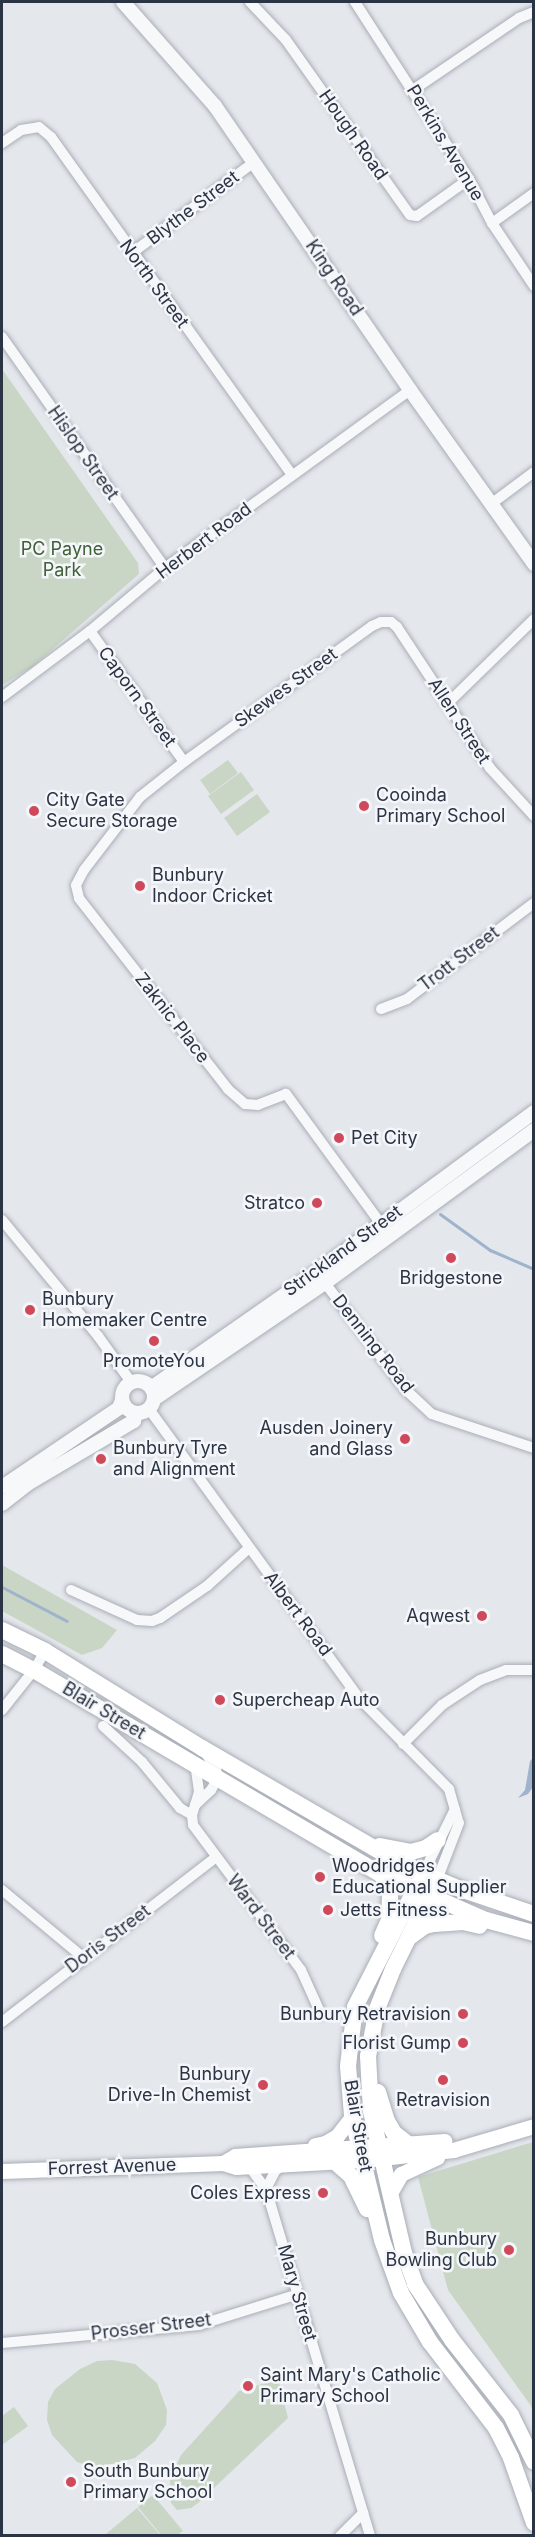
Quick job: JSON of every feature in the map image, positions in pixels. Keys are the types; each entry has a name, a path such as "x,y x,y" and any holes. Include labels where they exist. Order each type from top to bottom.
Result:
{"main road":[{"name":"Blair Street","path":"2,1630 45,1651 202,1748 367,1844 430,1877 534,1914"},
{"name":"Blair Street","path":"2,1654 34,1670 381,1874 422,1893"},
{"path":"367,1844 411,1852 426,1848 438,1840"},
{"path":"355,2007 389,1920 389,1887 381,1874"},
{"name":"Albert Road","path":"422,1893 430,1877"},
{"name":"Blair Street","path":"422,1893 410,1937 377,2009 370,2039 368,2076 380,2152 404,2253 415,2284 452,2340 511,2415 534,2462"},
{"name":"Blair Street","path":"422,1893 355,2007 348,2066 352,2117 376,2218 401,2293 430,2342 496,2428 511,2458 534,2523"},
{"path":"422,1893 486,1920 534,1933"},
{"path":"410,1937 425,1926 463,1922 534,1940"},
{"path":"368,2076 377,2088 387,2121 394,2133 408,2144"},
{"path":"298,2152 331,2140 344,2130 352,2117"},
{"name":"Forrest Avenue","path":"223,2163 237,2156 298,2152 362,2154 453,2150 534,2126"},
{"name":"Forrest Avenue","path":"380,2152 408,2144 498,2136"},
{"path":"390,2193 401,2174 453,2150"},
{"name":"Forrest Avenue","path":"2,2171 223,2163 236,2167 283,2165 335,2162 362,2154"},
{"path":"335,2162 351,2176 363,2206 376,2218"}],"street":[{"name":"King Road","path":"123,2 215,106 410,390 534,564"},
{"name":"Hough Road","path":"250,2 286,40 410,215 417,216 469,178"},
{"name":"Perkins Avenue","path":"355,2 469,178 492,223 534,286"},
{"path":"413,90 519,18 534,12"},
{"name":"North Street","path":"2,142 21,130 39,127 51,138 292,475"},
{"name":"Blythe Street","path":"132,254 254,162"},
{"path":"492,223 534,193"},
{"name":"Hislop Street","path":"2,337 165,568"},
{"name":"Herbert Road","path":"2,697 90,631 165,568 410,390"},
{"path":"491,504 534,472"},
{"path":"448,703 534,619"},
{"name":"Allen Street","path":"391,622 405,637 490,768 534,816"},
{"name":"Skewes Street","path":"184,762 372,626 391,622"},
{"name":"Caporn Street","path":"90,631 184,762"},
{"name":"Zaknic Place","path":"184,762 140,797 121,821 84,870 76,885 79,898 228,1089 245,1104 258,1105 286,1094 384,1230"},
{"name":"Trott Street","path":"381,1009 407,999 534,903"},
{"name":"Strickland Street","path":"2,1504 29,1483 134,1421 147,1402 384,1230 534,1112"},
{"name":"Strickland Street","path":"384,1230 534,1130"},
{"path":"2,1220 98,1336 131,1382"},
{"name":"Denning Road","path":"321,1277 406,1390 432,1413 534,1448"},
{"path":"2,1487 119,1408 124,1388 131,1382 142,1382 147,1402 128,1410 122,1400"},
{"name":"Albert Road","path":"147,1402 249,1548 359,1698 444,1782 459,1823 430,1877"},
{"path":"71,1590 137,1620 152,1621 207,1586 249,1548"},
{"path":"2,1710 34,1670 45,1651"},
{"path":"403,1744 440,1708 480,1680 506,1670 534,1670"},
{"name":"Ward Street","path":"103,1726 142,1762 180,1808 193,1815 216,1857 301,1970 321,2014"},
{"path":"193,1815 218,1778 216,1769 202,1748"},
{"path":"190,1762 196,1770 199,1792 193,1815"},
{"name":"Albert Road","path":"430,1877 438,1840 455,1809"},
{"name":"Doris Street","path":"2,2022 216,1857"},
{"path":"2,1890 84,1958"},
{"path":"266,2189 275,2171 283,2165"},
{"name":"Mary Street","path":"249,2166 266,2189 370,2535"},
{"name":"Prosser Street","path":"2,2343 199,2325 297,2294"},
{"path":"340,2535 363,2513"}],"green space":[{"name":"PC Payne Park","path":"2,369 138,563 139,574 32,667 2,685"},
{"path":"228,760 238,773 210,794 200,780"},
{"path":"241,772 254,790 221,814 208,796"},
{"path":"257,794 270,812 237,836 224,818"},
{"path":"2,1565 117,1630 102,1648 82,1655 2,1611"},
{"path":"534,2142 533,2413 531,2406 448,2290 418,2177"},
{"path":"112,2360 135,2364 157,2383 167,2410 166,2425 155,2441 135,2458 96,2468 77,2462 52,2435 47,2420 48,2402 55,2389 80,2369 97,2361"},
{"path":"278,2379 288,2418 198,2503 191,2508 177,2510 171,2503 170,2479 181,2455 239,2391"},
{"path":"14,2407 28,2426 2,2445 2,2416"},
{"path":"153,2495 183,2531 177,2535 161,2535 138,2507"},
{"path":"137,2508 160,2535 106,2534"}],"water":[{"path":"533,1758 533,1787 528,1794 518,1798 525,1790 530,1761"}],"waterway":[{"path":"440,1214 490,1250 534,1269"},
{"path":"2,1587 67,1621"}],"place":[{"name":"Cooinda Primary School","path":"364,806"},
{"name":"City Gate Secure Storage","path":"34,811"},
{"name":"Bunbury Indoor Cricket","path":"140,886"},
{"name":"Pet City","path":"339,1138"},
{"name":"Stratco","path":"317,1203"},
{"name":"Bridgestone","path":"451,1258"},
{"name":"Bunbury Homemaker Centre","path":"30,1310"},
{"name":"PromoteYou","path":"154,1341"},
{"name":"Ausden Joinery and Glass","path":"405,1439"},
{"name":"Bunbury Tyre and Alignment","path":"101,1459"},
{"name":"Aqwest","path":"482,1616"},
{"name":"Supercheap Auto","path":"220,1700"},
{"name":"Woodridges Educational Supplier","path":"320,1877"},
{"name":"Jetts Fitness","path":"328,1910"},
{"name":"Bunbury Retravision","path":"463,2014"},
{"name":"Florist Gump","path":"463,2043"},
{"name":"Retravision","path":"443,2080"},
{"name":"Bunbury Drive-In Chemist","path":"263,2085"},
{"name":"Coles Express","path":"323,2193"},
{"name":"Bunbury Bowling Club","path":"509,2250"},
{"name":"Saint Mary's Catholic Primary School","path":"248,2386"},
{"name":"South Bunbury Primary School","path":"71,2482"}]}
